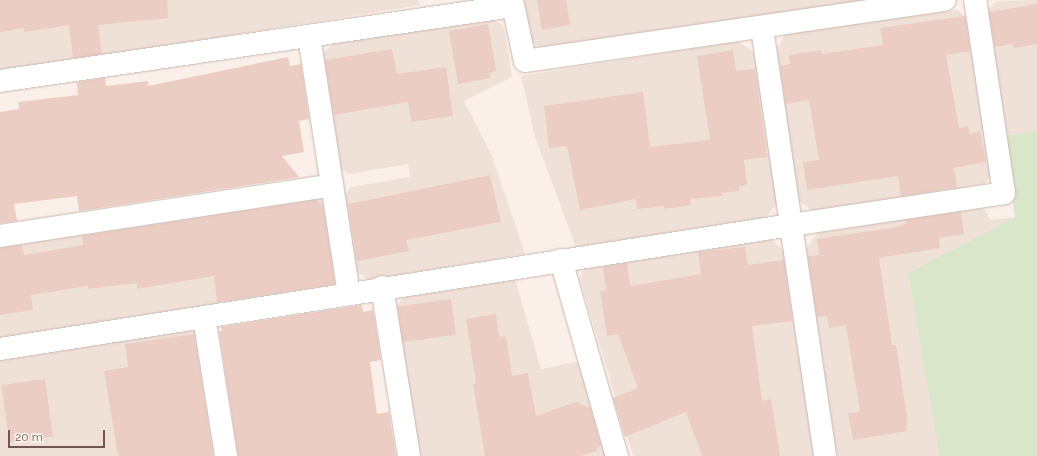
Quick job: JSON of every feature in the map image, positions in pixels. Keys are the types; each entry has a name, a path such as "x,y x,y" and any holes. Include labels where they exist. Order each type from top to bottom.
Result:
{"street":[{"path":"0,82 309,36 512,3 525,61 762,28 945,0"},
{"path":"0,349 382,287 1004,193 975,0"},
{"path":"762,28 825,456"},
{"path":"309,36 349,293"},
{"path":"0,236 332,185"},
{"path":"561,260 617,456"},
{"path":"382,287 409,456"},
{"path":"204,317 226,456"}],"shaded area":[{"path":"0,0 418,0 420,5 0,72"},
{"path":"523,0 871,0 545,50 529,41"},
{"path":"1037,0 1037,131 1003,136 983,17 996,1"},
{"path":"957,10 972,22 995,170 985,184 815,212 798,201 776,51 785,34"},
{"path":"493,19 504,27 512,77 464,101 492,156 525,254 368,280 352,268 342,198 351,187 410,177 408,164 349,174 336,164 320,56 336,41"},
{"path":"738,41 756,54 777,204 765,218 576,247 535,137 521,76"},
{"path":"315,193 329,208 339,271 329,288 0,338 0,241"},
{"path":"983,208 991,220 1015,217 908,273 941,456 837,456 806,249 818,232"},
{"path":"770,238 786,253 817,456 633,456 580,279 584,268"},
{"path":"515,279 541,369 581,361 610,456 416,456 391,313 404,296"},
{"path":"189,329 202,338 221,456 0,456 0,359"}],"green space":[{"path":"1037,131 1037,456 940,456 908,273 1015,217 1003,136"}],"building":[{"path":"0,0 167,0 168,18 98,25 102,54 73,58 69,25 24,32 24,28 0,32"},
{"path":"537,0 566,0 570,25 542,30"},
{"path":"1037,4 1037,44 1014,48 1013,44 995,47 989,12"},
{"path":"965,16 970,51 946,55 959,128 968,126 970,134 980,131 986,162 954,168 957,187 901,196 898,176 807,190 803,162 819,160 809,100 786,104 780,66 790,64 789,55 821,50 822,54 883,45 880,28"},
{"path":"488,24 496,71 489,73 490,78 458,84 449,31"},
{"path":"392,49 397,74 446,67 453,116 411,122 408,102 334,115 325,60"},
{"path":"733,50 736,71 755,69 767,157 744,160 747,185 739,186 739,191 721,193 722,196 690,199 691,205 665,209 664,206 637,209 636,199 580,210 567,146 549,148 544,106 643,92 650,147 710,140 697,56"},
{"path":"288,57 290,66 301,64 309,119 299,121 304,152 282,156 299,177 79,211 77,196 14,204 17,221 0,223 0,112 19,109 18,102 78,95 77,82 105,78 106,86 148,81 148,86"},
{"path":"490,175 501,222 406,240 409,251 357,261 348,204"},
{"path":"317,200 323,207 335,284 217,302 214,276 137,289 137,283 88,289 88,286 31,295 33,310 0,315 0,248 22,245 24,255 83,245 82,236"},
{"path":"961,212 964,234 939,238 940,248 879,258 892,345 896,345 908,423 906,423 907,431 853,440 848,413 860,412 846,325 829,328 827,316 817,317 808,256 819,255 817,239 897,227 906,224 905,220"},
{"path":"745,247 748,265 784,260 792,321 752,326 762,401 771,399 780,456 702,456 686,412 625,437 613,398 638,388 618,334 607,336 600,291 606,290 603,267 627,263 630,286 701,274 698,252"},
{"path":"451,299 456,335 403,342 398,307"},
{"path":"362,305 363,312 373,310 381,360 370,362 377,414 389,412 396,456 238,456 219,331 222,331 221,327"},
{"path":"496,314 499,337 506,336 512,376 528,373 536,416 576,402 590,408 601,446 596,448 597,451 581,456 485,456 473,384 476,383 466,319"},
{"path":"194,334 213,456 118,456 104,371 128,367 125,344"},
{"path":"45,379 53,436 10,443 1,385"}]}
